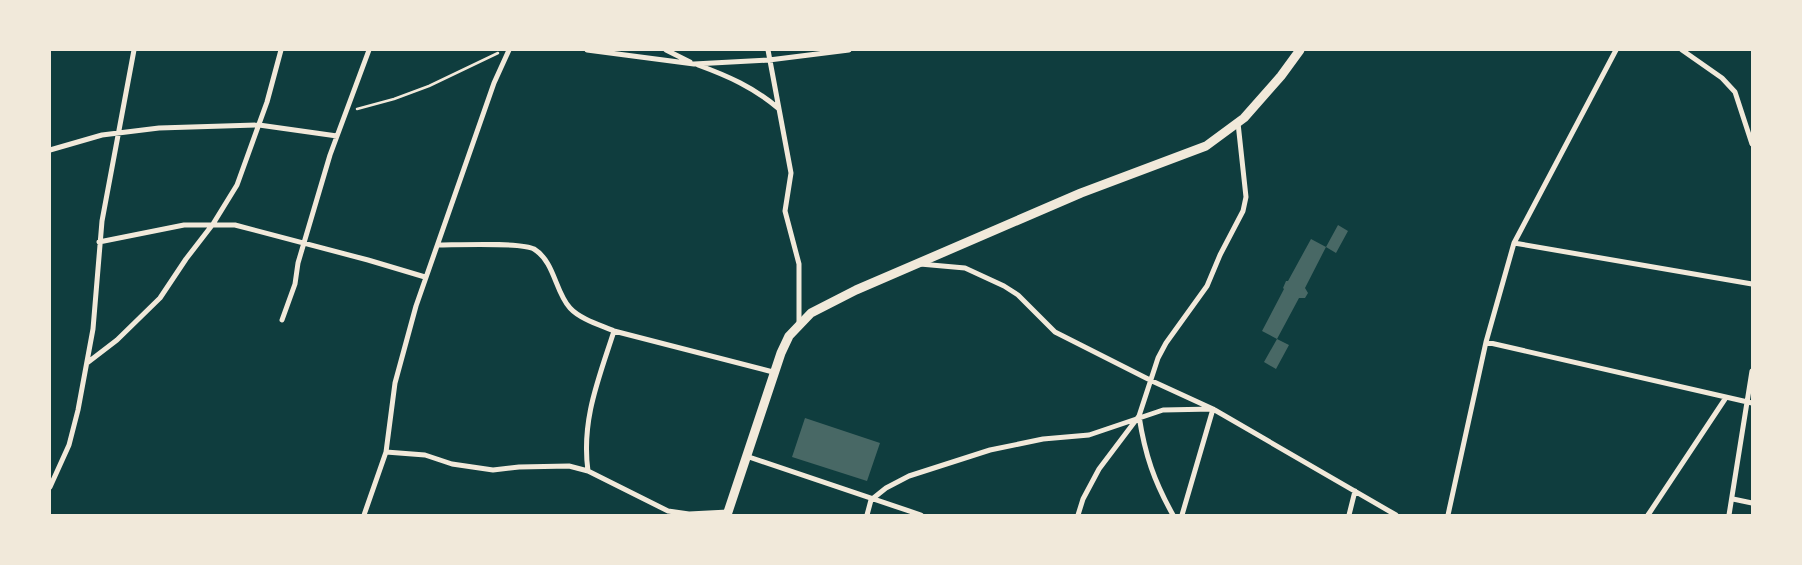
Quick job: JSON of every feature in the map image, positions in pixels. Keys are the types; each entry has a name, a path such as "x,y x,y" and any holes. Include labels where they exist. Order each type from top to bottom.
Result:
{"street":[{"path":"50,487 73,432 93,329 99,242 134,50"},
{"path":"86,363 117,340 160,298 186,259 213,224 237,185 259,125 281,50"},
{"path":"282,320 295,284 303,244 337,136 369,50"},
{"path":"364,515 386,452 395,383 425,277 494,83 509,50"},
{"path":"587,50 694,64 769,60 849,50"},
{"path":"666,50 694,64 729,76 757,90 778,108"},
{"path":"768,50 791,173 785,211 799,264 799,324"},
{"path":"386,452 425,455 452,464 493,470 519,467 569,466 588,470 668,510 689,514 728,514 773,372 789,336 811,313 916,263 1080,193 1206,146 1238,123 1281,76 1300,50"},
{"path":"1448,515 1486,342 1514,243 1616,50"},
{"path":"1682,50 1722,78 1735,92 1752,144"},
{"path":"1078,515 1083,499 1099,469 1139,416 1158,358 1166,343 1207,286 1220,255 1243,211 1246,197 1238,123"},
{"path":"50,150 84,139 159,128 259,125 337,136"},
{"path":"99,242 184,225 234,225 425,277"},
{"path":"1514,243 1752,284"},
{"path":"438,244 512,246 533,249 547,263 570,308 592,322 614,331 773,372"},
{"path":"916,263 965,268 1004,286 1018,295 1055,332 1152,381 1213,409 1396,515"},
{"path":"588,470 586,437 590,405 614,331"},
{"path":"1486,342 1725,399 1749,403"},
{"path":"1729,515 1749,403 1752,371"},
{"path":"1648,515 1725,399"},
{"path":"867,515 872,500 886,488 909,476 990,450 1043,439 1089,435 1108,430 1139,416 1178,408 1213,409"},
{"path":"1182,515 1213,409"},
{"path":"1139,416 1144,451 1152,475 1174,515"},
{"path":"746,456 921,515"},
{"path":"1349,515 1355,491"},
{"path":"1733,499 1752,503"}],"path":[{"path":"346,112 394,99 429,86 503,50"}],"building":[{"path":"1338,225 1348,231 1336,253 1326,247"},
{"path":"1311,239 1326,247 1305,288 1308,293 1305,298 1299,298 1277,339 1262,331 1284,289 1286,281 1288,281"},
{"path":"1277,339 1289,345 1276,369 1264,362"},
{"path":"805,418 880,443 867,481 792,457"}]}
